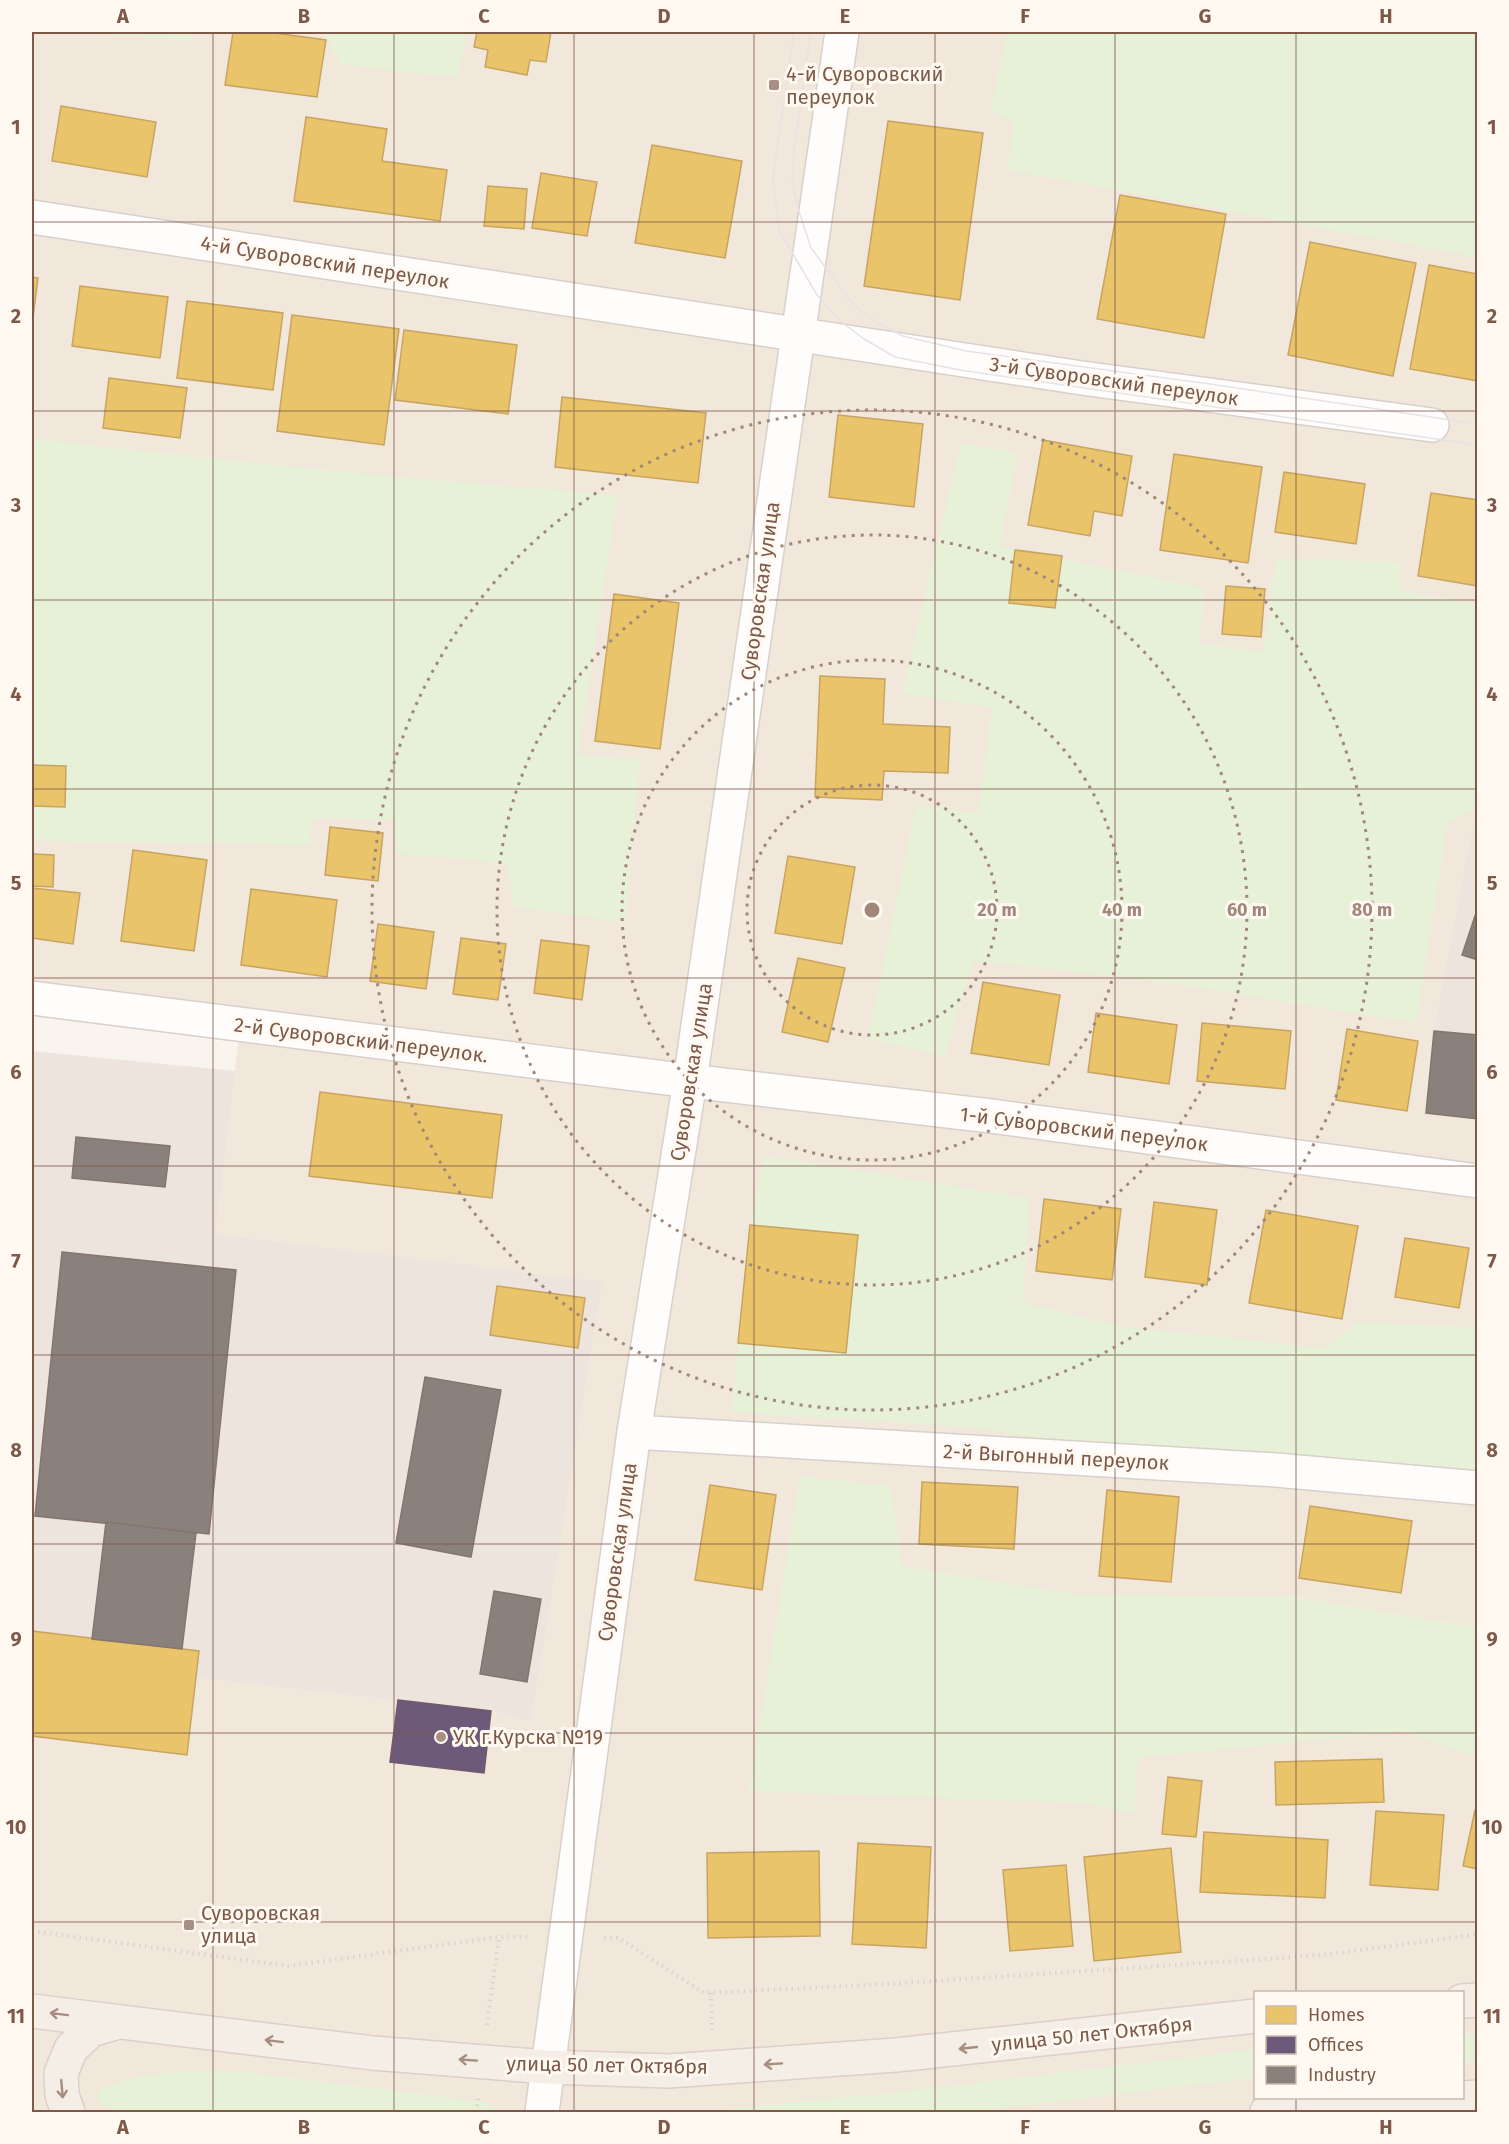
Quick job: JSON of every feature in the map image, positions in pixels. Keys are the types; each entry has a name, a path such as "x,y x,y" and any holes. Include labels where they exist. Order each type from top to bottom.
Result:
{"main road":[{"name":"улица 50 лет Октября","path":"32,2011 373,2053 547,2067 669,2070 896,2055 1254,2016"},
{"path":"68,2112 62,2095 61,2073 71,2049 91,2030 120,2022"},
{"path":"1267,2112 1316,2106 1442,2099"}],"street":[{"name":"Суворовская улица","path":"542,2112 634,1432 690,1081 842,32"},
{"name":"4-й Суворовский переулок","path":"32,217 797,333"},
{"name":"3-й Суворовский переулок","path":"797,333 1082,378 1432,425"},
{"name":"2-й Суворовский переулок.","path":"32,998 690,1081"},
{"name":"1-й Суворовский переулок","path":"690,1081 991,1116 1478,1181"},
{"name":"2-й Выгонный переулок","path":"634,1432 1276,1470 1478,1488"}],"path":[{"path":"32,1931 288,1966 499,1937 619,1938 705,1993 889,1984 1323,1955 1478,1934"}],"shaded area":[{"path":"32,32 1477,32 1477,2112 32,2112 32,1736 187,1755 195,1678 491,1711 531,1722 601,1283 216,1234 240,1025 32,998"},
{"path":"1476,810 1478,811 1477,1119 1426,1113 1434,1031"},
{"path":"32,1051 235,1071 216,1234 602,1282 531,1722 491,1711 195,1678 187,1755 32,1736"}],"green space":[{"path":"63,32 192,32 192,40"},
{"path":"324,32 467,32 458,78 340,64"},
{"path":"1007,32 1477,32 1477,257 1008,170 1013,122 991,110"},
{"path":"32,439 372,475 618,495 578,755 640,760 625,922 514,907 507,864 396,853 395,820 311,818 310,845 71,842 32,839"},
{"path":"961,443 1018,452 1000,546 1204,588 1200,643 1263,652 1276,558 1401,562 1401,591 1477,604 1477,808 1448,823 1416,1023 1157,981 973,961 945,1056 868,1039 916,805 978,813 992,708 902,693"},
{"path":"765,1156 1030,1198 1023,1303 1120,1326 1324,1348 1357,1322 1477,1327 1477,1474 1090,1445 969,1427 732,1412 738,1343 846,1353 858,1236 750,1225"},
{"path":"800,1476 891,1486 902,1566 1080,1595 1291,1596 1477,1627 1477,1757 1400,1731 1138,1758 1134,1813 1081,1803 749,1791"},
{"path":"1477,2033 1477,2062 1464,2063 1464,2034"},
{"path":"1254,2049 1254,2078 970,2112 696,2112 898,2092"},
{"path":"238,2071 485,2102 500,2112 143,2112 105,2107 97,2098 99,2091 130,2079 185,2072"}],"building: Homes":[{"path":"233,32 267,32 326,40 317,97 225,85"},
{"path":"477,32 551,32 546,62 530,60 527,75 485,67 488,50 474,47"},
{"path":"61,106 156,122 147,177 52,161"},
{"path":"306,117 387,129 382,161 447,170 440,221 294,201"},
{"path":"888,121 983,133 960,300 864,286"},
{"path":"652,145 742,161 725,258 635,243"},
{"path":"541,173 597,182 587,236 532,228"},
{"path":"488,186 527,189 524,229 484,226"},
{"path":"1120,195 1226,214 1204,338 1097,319"},
{"path":"1310,242 1416,263 1393,376 1288,355"},
{"path":"1429,265 1478,274 1478,381 1410,369"},
{"path":"32,277 38,278 32,325"},
{"path":"80,286 168,297 160,358 72,346"},
{"path":"187,301 283,313 273,390 177,378"},
{"path":"292,315 399,329 384,445 277,431"},
{"path":"404,330 517,345 508,414 395,400"},
{"path":"109,378 187,388 180,438 103,428"},
{"path":"562,397 706,413 698,483 555,467"},
{"path":"838,415 923,424 914,507 829,497"},
{"path":"1043,440 1132,456 1122,516 1094,511 1090,536 1028,525"},
{"path":"1174,454 1262,467 1248,563 1160,550"},
{"path":"1284,472 1365,484 1356,544 1275,532"},
{"path":"1431,493 1478,500 1478,586 1418,576"},
{"path":"1015,550 1062,556 1055,608 1009,603"},
{"path":"1226,586 1265,589 1261,637 1222,634"},
{"path":"614,594 679,603 660,749 595,741"},
{"path":"820,676 885,679 883,724 950,727 948,773 884,771 882,800 815,797"},
{"path":"32,765 66,766 65,807 32,806"},
{"path":"330,827 383,833 378,881 325,875"},
{"path":"133,850 207,860 194,951 121,941"},
{"path":"32,854 54,855 53,887 32,886"},
{"path":"788,856 855,867 842,944 775,933"},
{"path":"32,888 80,893 73,944 32,938"},
{"path":"251,889 337,900 327,977 241,965"},
{"path":"378,924 434,932 426,989 370,981"},
{"path":"461,938 506,944 498,1000 453,994"},
{"path":"541,940 589,946 582,1000 534,993"},
{"path":"798,958 845,968 828,1042 782,1032"},
{"path":"983,982 1060,995 1049,1065 971,1053"},
{"path":"1096,1013 1177,1025 1169,1084 1088,1072"},
{"path":"1202,1023 1291,1031 1285,1089 1197,1081"},
{"path":"1347,1029 1418,1041 1407,1111 1336,1100"},
{"path":"320,1092 502,1115 492,1198 309,1176"},
{"path":"1044,1199 1121,1209 1112,1280 1036,1271"},
{"path":"1154,1202 1217,1210 1207,1285 1145,1277"},
{"path":"1266,1210 1358,1226 1342,1319 1249,1303"},
{"path":"750,1225 858,1235 846,1353 738,1343"},
{"path":"1405,1238 1469,1248 1459,1308 1395,1297"},
{"path":"497,1286 585,1298 578,1348 490,1335"},
{"path":"922,1482 1018,1487 1014,1549 919,1544"},
{"path":"710,1485 776,1495 762,1590 695,1580"},
{"path":"1107,1490 1179,1497 1171,1582 1099,1576"},
{"path":"1310,1506 1412,1521 1401,1593 1299,1578"},
{"path":"32,1631 199,1651 187,1755 32,1736"},
{"path":"1382,1759 1384,1802 1276,1805 1275,1762"},
{"path":"1168,1777 1202,1781 1196,1837 1162,1834"},
{"path":"1475,1810 1478,1811 1478,1869 1463,1866"},
{"path":"1376,1811 1444,1815 1438,1890 1370,1885"},
{"path":"1204,1832 1328,1840 1325,1898 1200,1892"},
{"path":"858,1843 931,1847 926,1948 852,1944"},
{"path":"1171,1848 1181,1952 1094,1961 1084,1857"},
{"path":"819,1851 820,1936 708,1938 707,1853"},
{"path":"1066,1865 1073,1946 1010,1951 1003,1870"}],"building: Offices":[{"name":"УК г.Курска №19","path":"398,1700 491,1711 484,1773 390,1762"}],"building: Industry":[{"path":"1478,907 1478,960 1462,955"},
{"path":"1434,1031 1478,1035 1478,1119 1426,1113"},
{"path":"76,1137 170,1146 165,1187 72,1178"},
{"path":"62,1252 236,1270 209,1534 35,1516"},
{"path":"425,1377 501,1390 471,1557 396,1543"},
{"path":"106,1522 196,1533 182,1649 92,1639"},
{"path":"494,1591 541,1599 527,1682 480,1674"}],"tram line":[{"path":"794,32 773,177 779,230 817,295 840,321 864,339 895,357 960,370 1478,445"},
{"path":"811,32 794,149 792,181 798,208 811,248 848,298 862,312 877,322 903,336 966,351 1478,424"}],"place":[{"name":"4-й Суворовский переулок","path":"774,85"},
{"name":"УК г.Курска №19","path":"441,1737"},
{"name":"Суворовская улица","path":"189,1925"}]}
